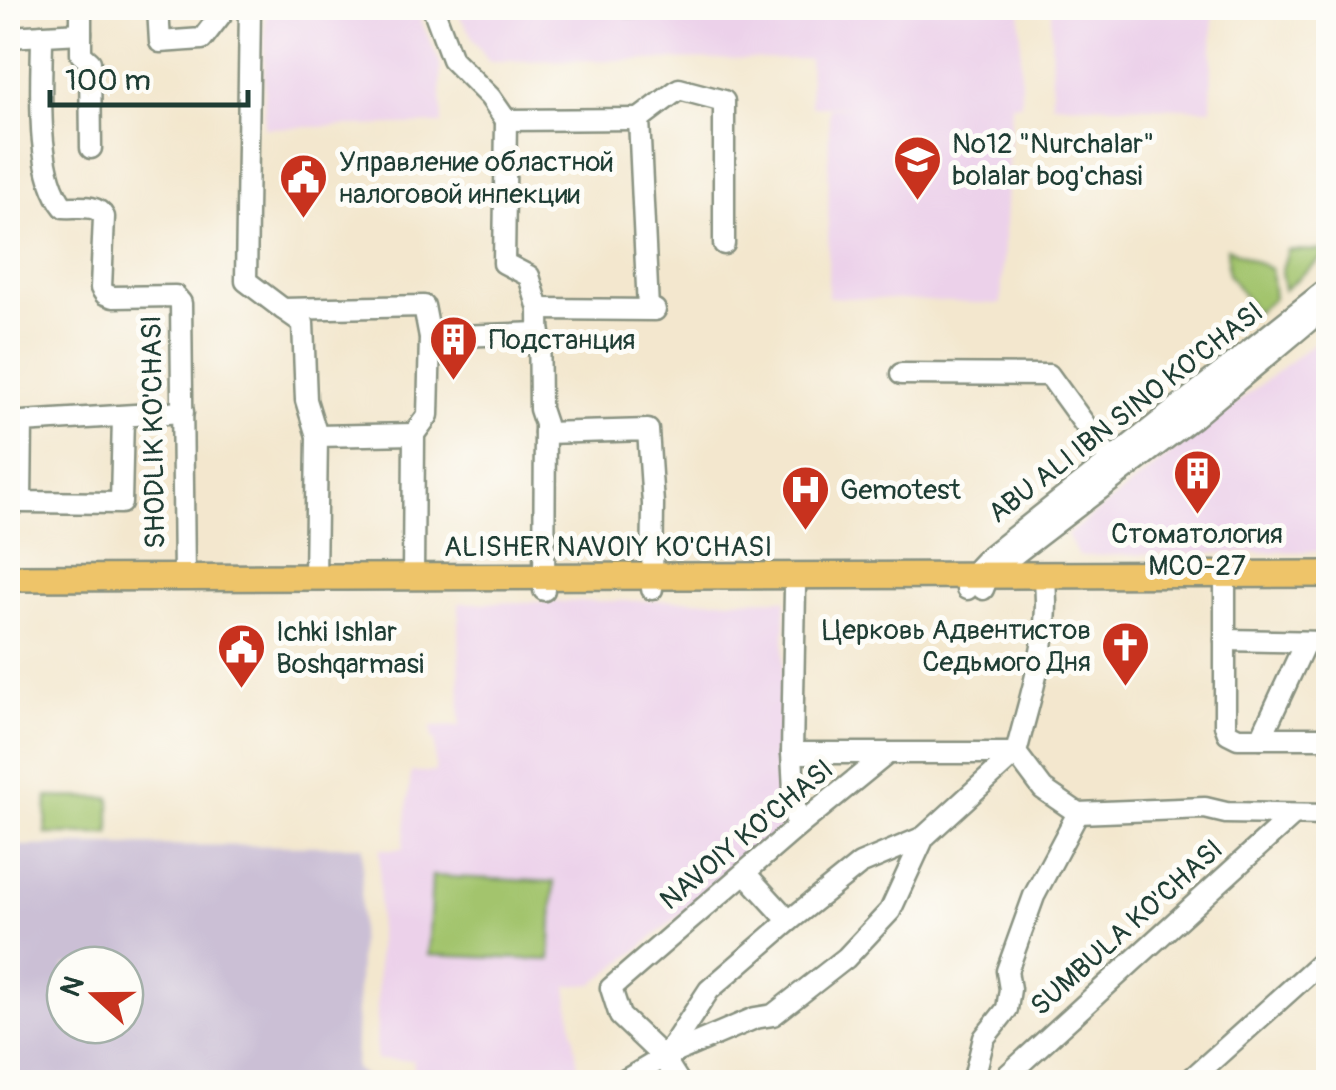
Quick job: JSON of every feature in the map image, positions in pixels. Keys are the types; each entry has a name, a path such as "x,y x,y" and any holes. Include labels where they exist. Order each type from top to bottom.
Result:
{"main road":[{"name":"ALISHER NAVOIY KO'CHASI","path":"1225,582 1328,574"},
{"name":"ALISHER NAVOIY KO'CHASI","path":"8,578 413,578 544,583"},
{"name":"ALISHER NAVOIY KO'CHASI","path":"652,582 795,588 1049,579 1225,582 1328,590"},
{"name":"ALISHER NAVOIY KO'CHASI","path":"8,593 544,583 978,581"}],"street":[{"path":"82,8 81,54 90,62 91,148"},
{"path":"158,8 160,42 202,40 226,8"},
{"path":"250,8 246,281 303,323 306,400 316,436 315,578"},
{"path":"433,8 452,59 490,97 506,120 504,262 529,276 540,334 540,409 545,432 544,583"},
{"path":"8,36 81,33"},
{"name":"SHODLIK KO'CHASI","path":"42,35 44,160 64,208 95,208 104,217 104,294 175,296 181,303 184,578"},
{"path":"506,120 639,118 679,89 724,101 724,244"},
{"path":"538,310 652,310 639,118"},
{"name":"ABU ALI IBN SINO KO'CHASI","path":"978,581 1039,536 1328,288"},
{"name":"ABU ALI IBN SINO KO'CHASI","path":"978,581 985,560 1194,417 1328,304"},
{"path":"283,309 424,306 430,337 428,414 414,434 413,578"},
{"path":"430,337 540,334"},
{"path":"901,374 1049,375 1116,468"},
{"path":"123,416 183,412"},
{"name":"SHODLIK KO'CHASI","path":"123,416 121,504 21,502 22,422 123,416"},
{"path":"545,432 648,430 653,504 652,582"},
{"path":"316,436 414,434"},
{"path":"664,1056 709,990 789,921 860,864 924,837 1016,753 1037,670 1047,606 1050,570 1039,536"},
{"path":"1225,582 1228,733 1238,738 1328,738"},
{"path":"795,588 792,753 796,828"},
{"path":"1226,640 1328,642"},
{"path":"1261,738 1305,643"},
{"path":"792,753 1016,753"},
{"name":"NAVOIY KO'CHASI","path":"664,1056 620,1016 611,988 888,753"},
{"path":"1016,753 1044,789 1078,812 1205,808 1292,816 1328,815"},
{"path":"973,1082 984,1038 1006,1008 1010,989 1007,971 1034,896 1078,812"},
{"name":"SUMBULA KO'CHASI","path":"1000,1082 1292,816"},
{"path":"622,1082 664,1056 755,1018 772,1015 846,958 890,911 924,837"},
{"path":"745,873 789,921"},
{"path":"1188,1082 1328,956"},
{"path":"664,1056 679,1082"}],"shaded area":[{"path":"265,8 415,8 440,63 442,124 264,128"},
{"path":"454,8 1021,8 1021,104 1011,104 1001,304 828,297 829,108 855,107 811,106 809,59 488,61"},
{"path":"1051,8 1213,8 1211,109 1052,104"},
{"path":"1328,332 1328,551 1078,556 1067,535"},
{"path":"786,599 777,812 786,826 593,984 567,986 580,1082 422,1082 415,1077 413,1060 376,1060 380,849 403,849 411,772 435,772 431,727 460,726 459,603"},
{"path":"8,846 363,846 355,1069 374,1082 8,1082"}],"green space":[{"path":"627,8 773,8 773,19 627,16"},
{"path":"1227,248 1271,269 1274,298 1256,312 1228,274"},
{"path":"1288,250 1328,253 1284,290 1281,272"},
{"path":"47,797 110,798 110,834 46,834"},
{"path":"432,876 554,882 550,960 428,955"}],"place":[{"name":"№12 \"Nurchalar\" bolalar bog'chasi","path":"917,202"},
{"name":"Управление областной налоговой инпекции","path":"304,220"},
{"name":"Подстанция","path":"454,382"},
{"name":"Стоматология МСО-27","path":"1197,516"},
{"name":"Gemotest","path":"805,532"},
{"name":"Церковь Адвентистов Седьмого Дня","path":"1126,688"},
{"name":"Ichki Ishlar Boshqarmasi","path":"241,690"}]}
